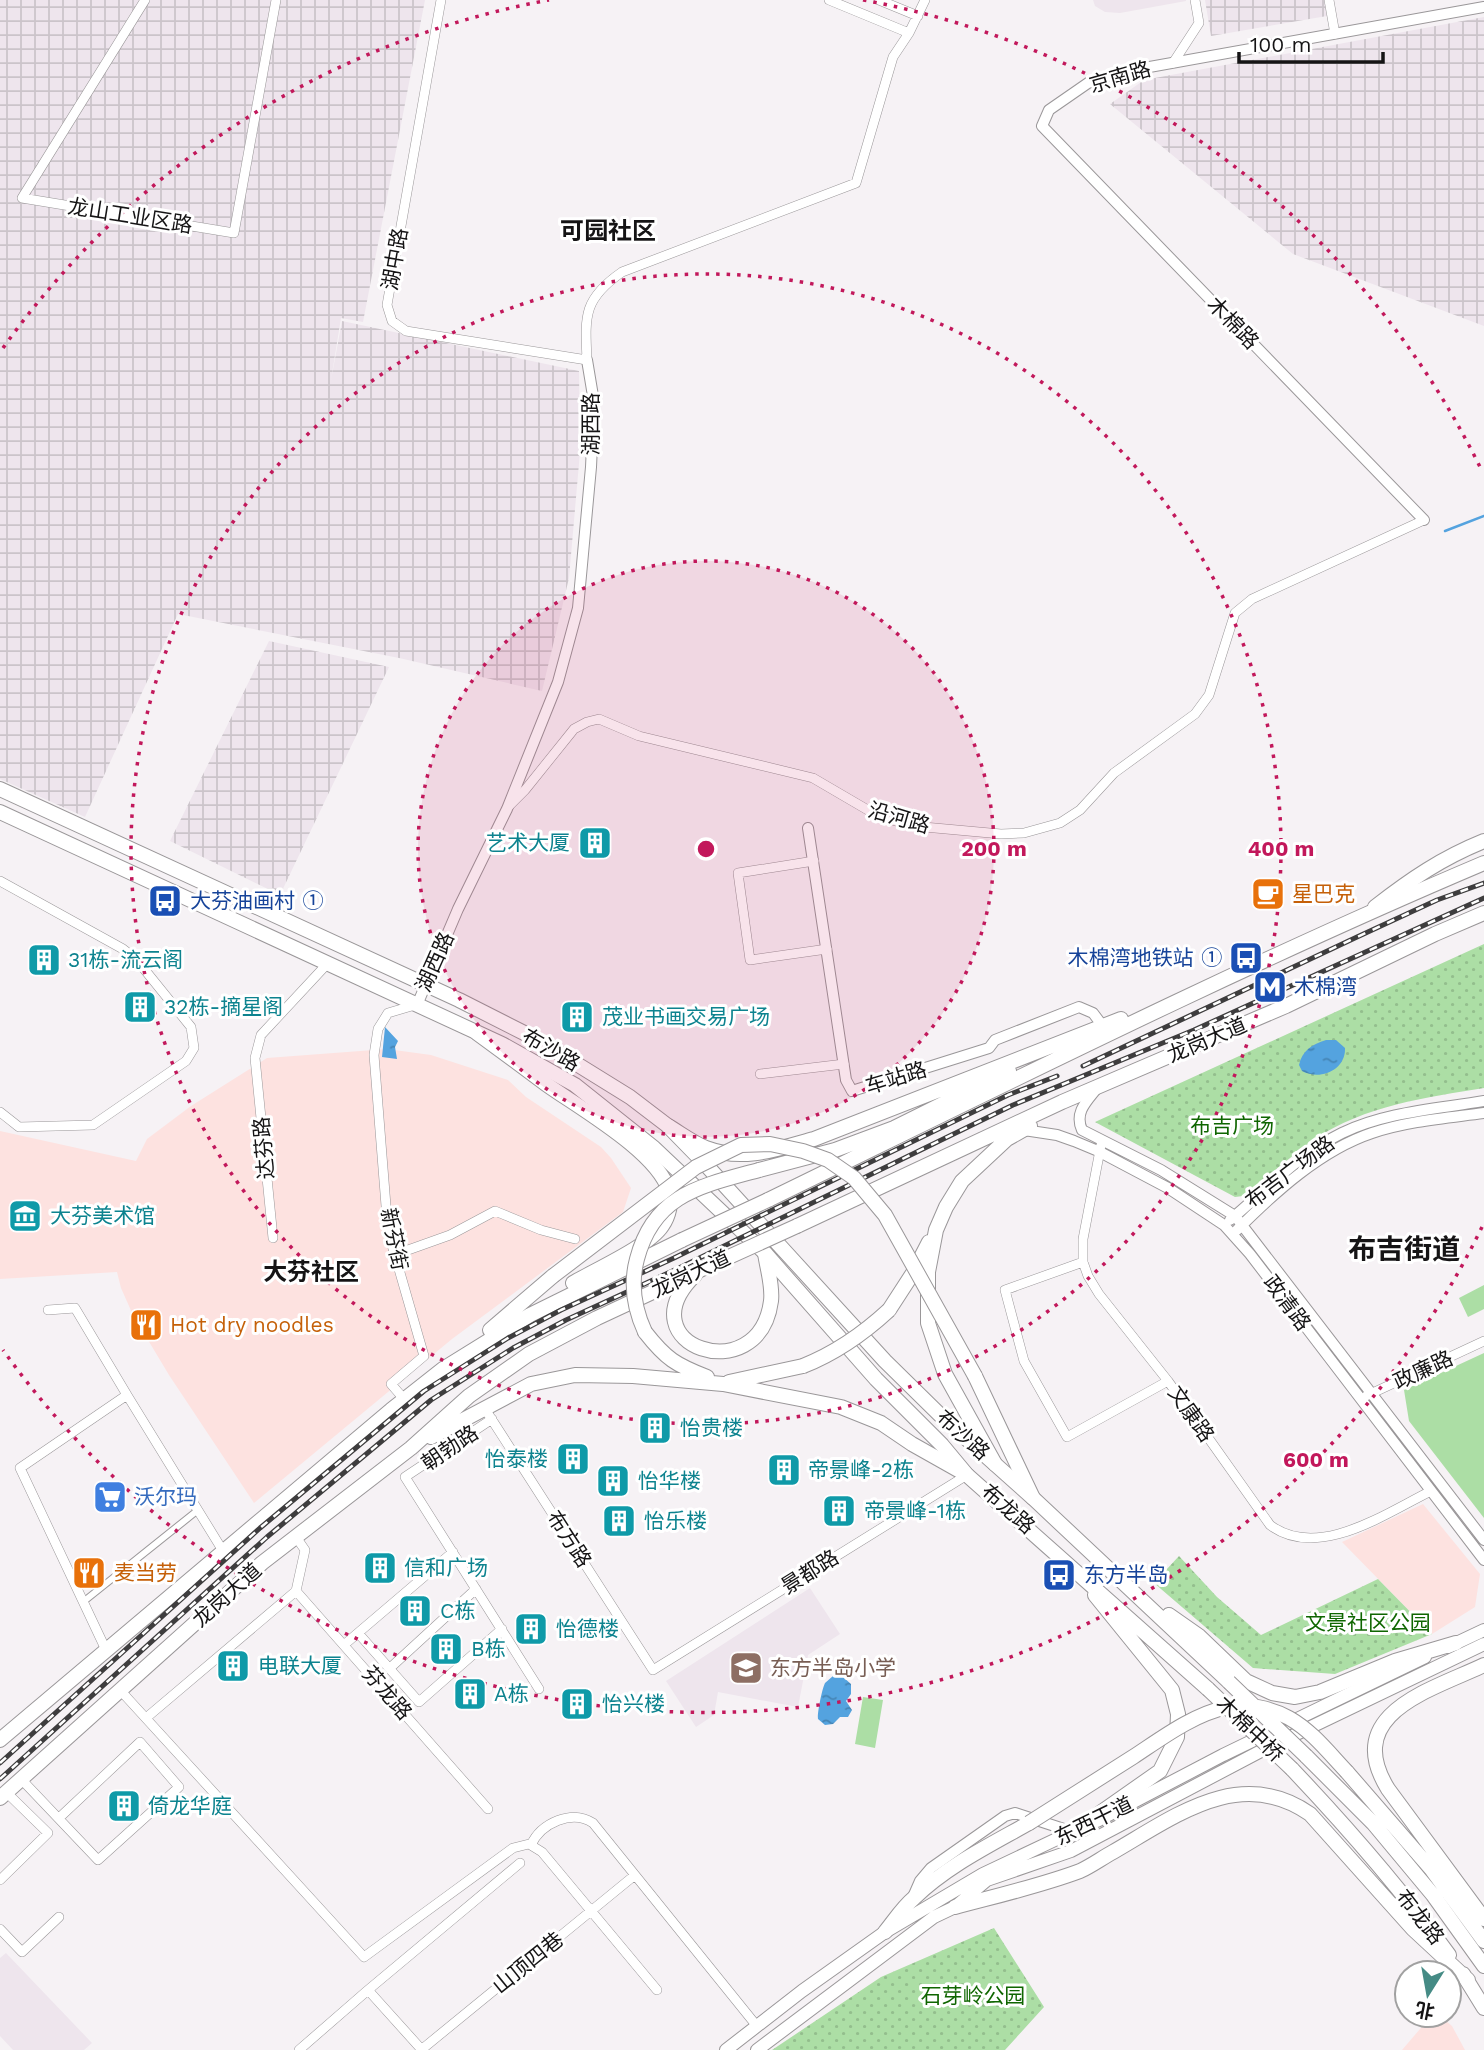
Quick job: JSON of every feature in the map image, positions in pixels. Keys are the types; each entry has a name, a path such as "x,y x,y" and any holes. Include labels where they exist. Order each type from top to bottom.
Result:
{"main road":[{"name":"布沙路","path":"0,789 426,984 538,1040 630,1097 668,1126 818,1285 885,1361 995,1464"},
{"name":"布沙路","path":"0,812 502,1044 575,1085 654,1148 765,1253"},
{"path":"1368,913 1417,874 1454,853 1484,841"},
{"name":"龙岗大道","path":"0,1740 404,1399 452,1364 530,1315 1174,1001 1484,863"},
{"name":"龙岗大道","path":"3,1795 262,1563 411,1448 469,1396 529,1354 597,1318 1062,1102 1286,1006 1484,913"},
{"path":"668,1126 705,1148 735,1156 769,1152 814,1139 1102,1025 1174,1001"},
{"path":"1062,1102 1007,1139 962,1181 913,1273 889,1310 867,1330 829,1355 803,1366 723,1384 676,1365 658,1350 645,1332 636,1311 633,1290 635,1267 648,1227 663,1210 680,1197 707,1184 835,1150 894,1128 1102,1025"},
{"path":"477,1033 547,1085 599,1119 646,1158 660,1173 669,1190 670,1206 665,1220 653,1236 557,1293 530,1315"},
{"path":"452,1364 553,1276 696,1167 741,1145 770,1144 803,1151 828,1160 854,1178 886,1215 975,1377 1033,1498"},
{"path":"936,1230 928,1272 928,1323 945,1374 995,1464"},
{"path":"700,1270 677,1296 675,1317 682,1337 692,1346 724,1352 748,1342 760,1330 769,1313 772,1298 765,1253"},
{"name":"布龙路","path":"765,1253 876,1379 942,1445 967,1475 1068,1561 1208,1689"},
{"path":"411,1448 489,1414 531,1384 575,1375 633,1376 723,1384 841,1406 881,1423 967,1475"},
{"name":"布龙路","path":"995,1464 1229,1682"},
{"path":"1068,1561 1172,1690 1178,1714 1177,1737 1160,1771 1073,1832"},
{"path":"1130,1588 1199,1636 1246,1681 1272,1693 1295,1697 1320,1692 1395,1661 1456,1643"},
{"path":"1471,1636 1484,1619"},
{"name":"东西干道","path":"726,2050 756,2025 885,1932 1073,1832 1325,1705 1484,1630"},
{"name":"东西干道","path":"757,2050 934,1917 955,1907 985,1877 1071,1851 1261,1751 1484,1644"},
{"path":"1484,1665 1393,1710 1380,1729 1375,1751 1378,1768 1388,1789 1484,1919"},
{"name":"木棉中桥","path":"1229,1682 1306,1756"},
{"name":"木棉中桥","path":"1208,1689 1292,1769"},
{"path":"885,1932 913,1898 969,1857 1030,1823 1178,1728 1230,1706 1249,1706 1271,1710 1289,1718 1315,1738 1432,1870 1484,1941"},
{"name":"布龙路","path":"1306,1756 1390,1843 1433,1895 1484,1966"},
{"name":"布龙路","path":"1292,1769 1352,1832 1412,1904 1468,1980 1484,2008"},
{"path":"955,1907 1081,1870 1192,1807 1215,1797 1233,1794 1263,1795 1295,1804 1310,1814 1413,1929 1468,1980"},
{"path":"985,1877 996,1896"}],"street":[{"name":"龙山工业区路","path":"145,0 22,198 234,233 276,0"},
{"name":"湖中路","path":"440,0 387,305 392,321 406,331 587,360"},
{"path":"830,0 909,33"},
{"path":"879,0 918,16"},
{"name":"湖西路","path":"417,1005 458,909 507,809 558,682 578,608 594,402 587,360 586,327 590,305 602,286 622,272 856,183 893,57 909,33 925,0"},
{"name":"京南路","path":"1173,63 1199,23 1195,0"},
{"path":"1329,0 1335,34"},
{"name":"京南路","path":"1042,126 1049,110 1088,83 1116,73 1484,7"},
{"name":"木棉路","path":"1042,126 1424,520"},
{"name":"沿河路","path":"507,809 574,729 599,719 639,736 813,778 878,816 913,826 1001,834 1024,833 1060,823 1080,810 1114,773 1195,714 1209,695 1235,613 1252,599 1424,520"},
{"name":"车站路","path":"808,828 844,1064 848,1087 852,1091 989,1048 995,1040 1079,1007 1093,1013 1102,1025"},
{"path":"814,861 738,873 750,960 827,948"},
{"path":"0,881 123,949 136,959 191,1027 194,1048 186,1061 93,1125 19,1127 0,1112"},
{"name":"达芬路","path":"273,1238 255,1058 261,1035 328,963"},
{"name":"新芬街","path":"404,1399 391,1384 425,1356 388,1231 374,1055 378,1029 388,1013 417,1005"},
{"path":"760,1074 844,1064"},
{"name":"政清路","path":"1099,1086 1080,1109 1077,1121 1082,1130 1100,1146 1224,1225 1233,1234 1484,1560"},
{"name":"布吉广场路","path":"1233,1234 1238,1221 1279,1177 1342,1133 1395,1116 1484,1101"},
{"name":"布吉广场路","path":"1224,1225 1238,1221 1347,1143 1373,1132 1484,1112"},
{"name":"政清路","path":"1024,1130 1100,1146 1161,1170 1238,1221 1484,1540"},
{"name":"文康路","path":"1100,1146 1083,1238 1083,1262 1099,1294 1168,1381 1270,1525 1286,1535 1305,1539 1337,1535 1432,1491"},
{"path":"394,1255 450,1235 495,1211 541,1230 575,1239"},
{"path":"1083,1262 1005,1290 1024,1361 1067,1437 1168,1381"},
{"path":"48,1310 75,1308 223,1551"},
{"name":"政廉路","path":"1361,1399 1484,1341"},
{"path":"106,1650 20,1468 127,1395"},
{"name":"朝勃路","path":"489,1414 405,1477 539,1689"},
{"name":"布方路","path":"489,1414 653,1670"},
{"name":"景都路","path":"653,1670 967,1475"},
{"path":"83,1602 198,1510"},
{"path":"146,1717 296,1591 305,1550 296,1537"},
{"path":"345,1644 453,1552"},
{"path":"390,1668 476,1589"},
{"name":"芬龙路","path":"296,1591 488,1808"},
{"path":"358,1633 419,1702 502,1629"},
{"path":"120,1690 364,1957 513,1847 520,1844 531,1845 542,1852 657,1990"},
{"path":"21,1779 98,1860 179,1787 140,1742 59,1818"},
{"path":"0,1880 48,1833 3,1795"},
{"path":"913,1898 920,1881 931,1868 1005,1816 1015,1813 1073,1832"},
{"path":"531,1845 535,1837 555,1821 587,1819 756,2025"},
{"path":"944,1859 969,1857"},
{"path":"299,2050 520,1863"},
{"name":"山顶四巷","path":"421,2050 635,1875"},
{"path":"0,1929 22,1952 60,1917"},
{"path":"368,1990 421,2050"}],"shaded area":[{"path":"0,0 425,0 363,322 341,318 331,380 342,321 579,371 580,452 569,578 542,691 399,658 178,614 85,817 0,779"},
{"path":"1093,0 1186,1 1120,13 1105,12 1095,6"},
{"path":"1205,0 1324,0 1327,16 1211,36"},
{"path":"1484,17 1484,326 1293,254 1110,104 1144,80"},
{"path":"269,641 389,667 280,895 170,841"},
{"path":"387,1049 431,1055 508,1080 526,1097 601,1147 631,1188 623,1212 452,1339 254,1503 169,1375 133,1315 117,1272 0,1279 0,1131 136,1161 147,1139 191,1106 267,1058"},
{"path":"1423,1504 1480,1574 1475,1607 1432,1634 1342,1542"},
{"name":"东方半岛小学","path":"810,1588 840,1634 808,1655 798,1707 718,1692 714,1715 696,1727 666,1681"},
{"path":"6,1953 92,2043 84,2050 13,2050 0,2036 0,1958"},
{"path":"1420,2029 1454,2029 1465,2050 1402,2050"}],"green space":[{"name":"布吉广场","path":"1484,944 1484,1088 1396,1104 1354,1118 1315,1139 1243,1196 1235,1197 1095,1122"},
{"path":"1484,1285 1484,1309 1468,1317 1459,1298"},
{"path":"1484,1353 1484,1518 1409,1421 1404,1390"},
{"name":"文景社区公园","path":"1179,1556 1217,1597 1261,1635 1378,1579 1432,1634 1335,1674 1253,1668 1154,1583"},
{"path":"863,1697 883,1700 875,1748 855,1744"},
{"name":"石芽岭公园","path":"994,1928 1044,2007 1005,2050 772,2050 881,1977"}],"water":[{"path":"385,1027 398,1041 395,1047 397,1059 382,1057"},
{"path":"1326,1040 1336,1040 1345,1048 1337,1068 1316,1075 1302,1071 1299,1065 1305,1052"},
{"path":"833,1676 843,1677 851,1684 851,1694 846,1701 852,1710 848,1717 840,1717 833,1724 825,1725 818,1719 819,1707 825,1683"}],"waterway":[{"path":"1445,531 1484,516"}],"railway":[{"path":"1083,1066 1437,900 1484,883"},
{"path":"0,1779 267,1537 431,1400 513,1348 1013,1105 1194,1030 1484,898"},
{"path":"0,1763 260,1528 424,1391 508,1338 561,1310 674,1258 1008,1095 1057,1076"}],"place":[{"name":"艺术大厦","path":"595,843"},
{"name":"星巴克","path":"1268,894"},
{"name":"大芬油画村 ①","path":"165,901"},
{"name":"木棉湾地铁站 ①","path":"1246,958"},
{"name":"31栋-流云阁","path":"44,960"},
{"name":"木棉湾","path":"1270,987"},
{"name":"32栋-摘星阁","path":"140,1007"},
{"name":"茂业书画交易广场","path":"577,1017"},
{"name":"大芬美术馆","path":"25,1216"},
{"name":"Hot dry noodles","path":"146,1325"},
{"name":"怡贵楼","path":"655,1428"},
{"name":"怡泰楼","path":"573,1459"},
{"name":"帝景峰-2栋","path":"784,1470"},
{"name":"怡华楼","path":"613,1481"},
{"name":"沃尔玛","path":"110,1497"},
{"name":"帝景峰-1栋","path":"839,1511"},
{"name":"怡乐楼","path":"619,1521"},
{"name":"信和广场","path":"380,1568"},
{"name":"麦当劳","path":"89,1573"},
{"name":"东方半岛","path":"1059,1575"},
{"name":"C栋","path":"415,1611"},
{"name":"怡德楼","path":"531,1629"},
{"name":"B栋","path":"446,1649"},
{"name":"电联大厦","path":"233,1666"},
{"name":"东方半岛小学","path":"746,1668"},
{"name":"A栋","path":"470,1694"},
{"name":"怡兴楼","path":"577,1704"},
{"name":"倚龙华庭","path":"124,1806"}],"district":[{"name":"可园社区","path":"608,231"},
{"name":"布吉街道","path":"1404,1249"},
{"name":"大芬社区","path":"311,1272"}]}
